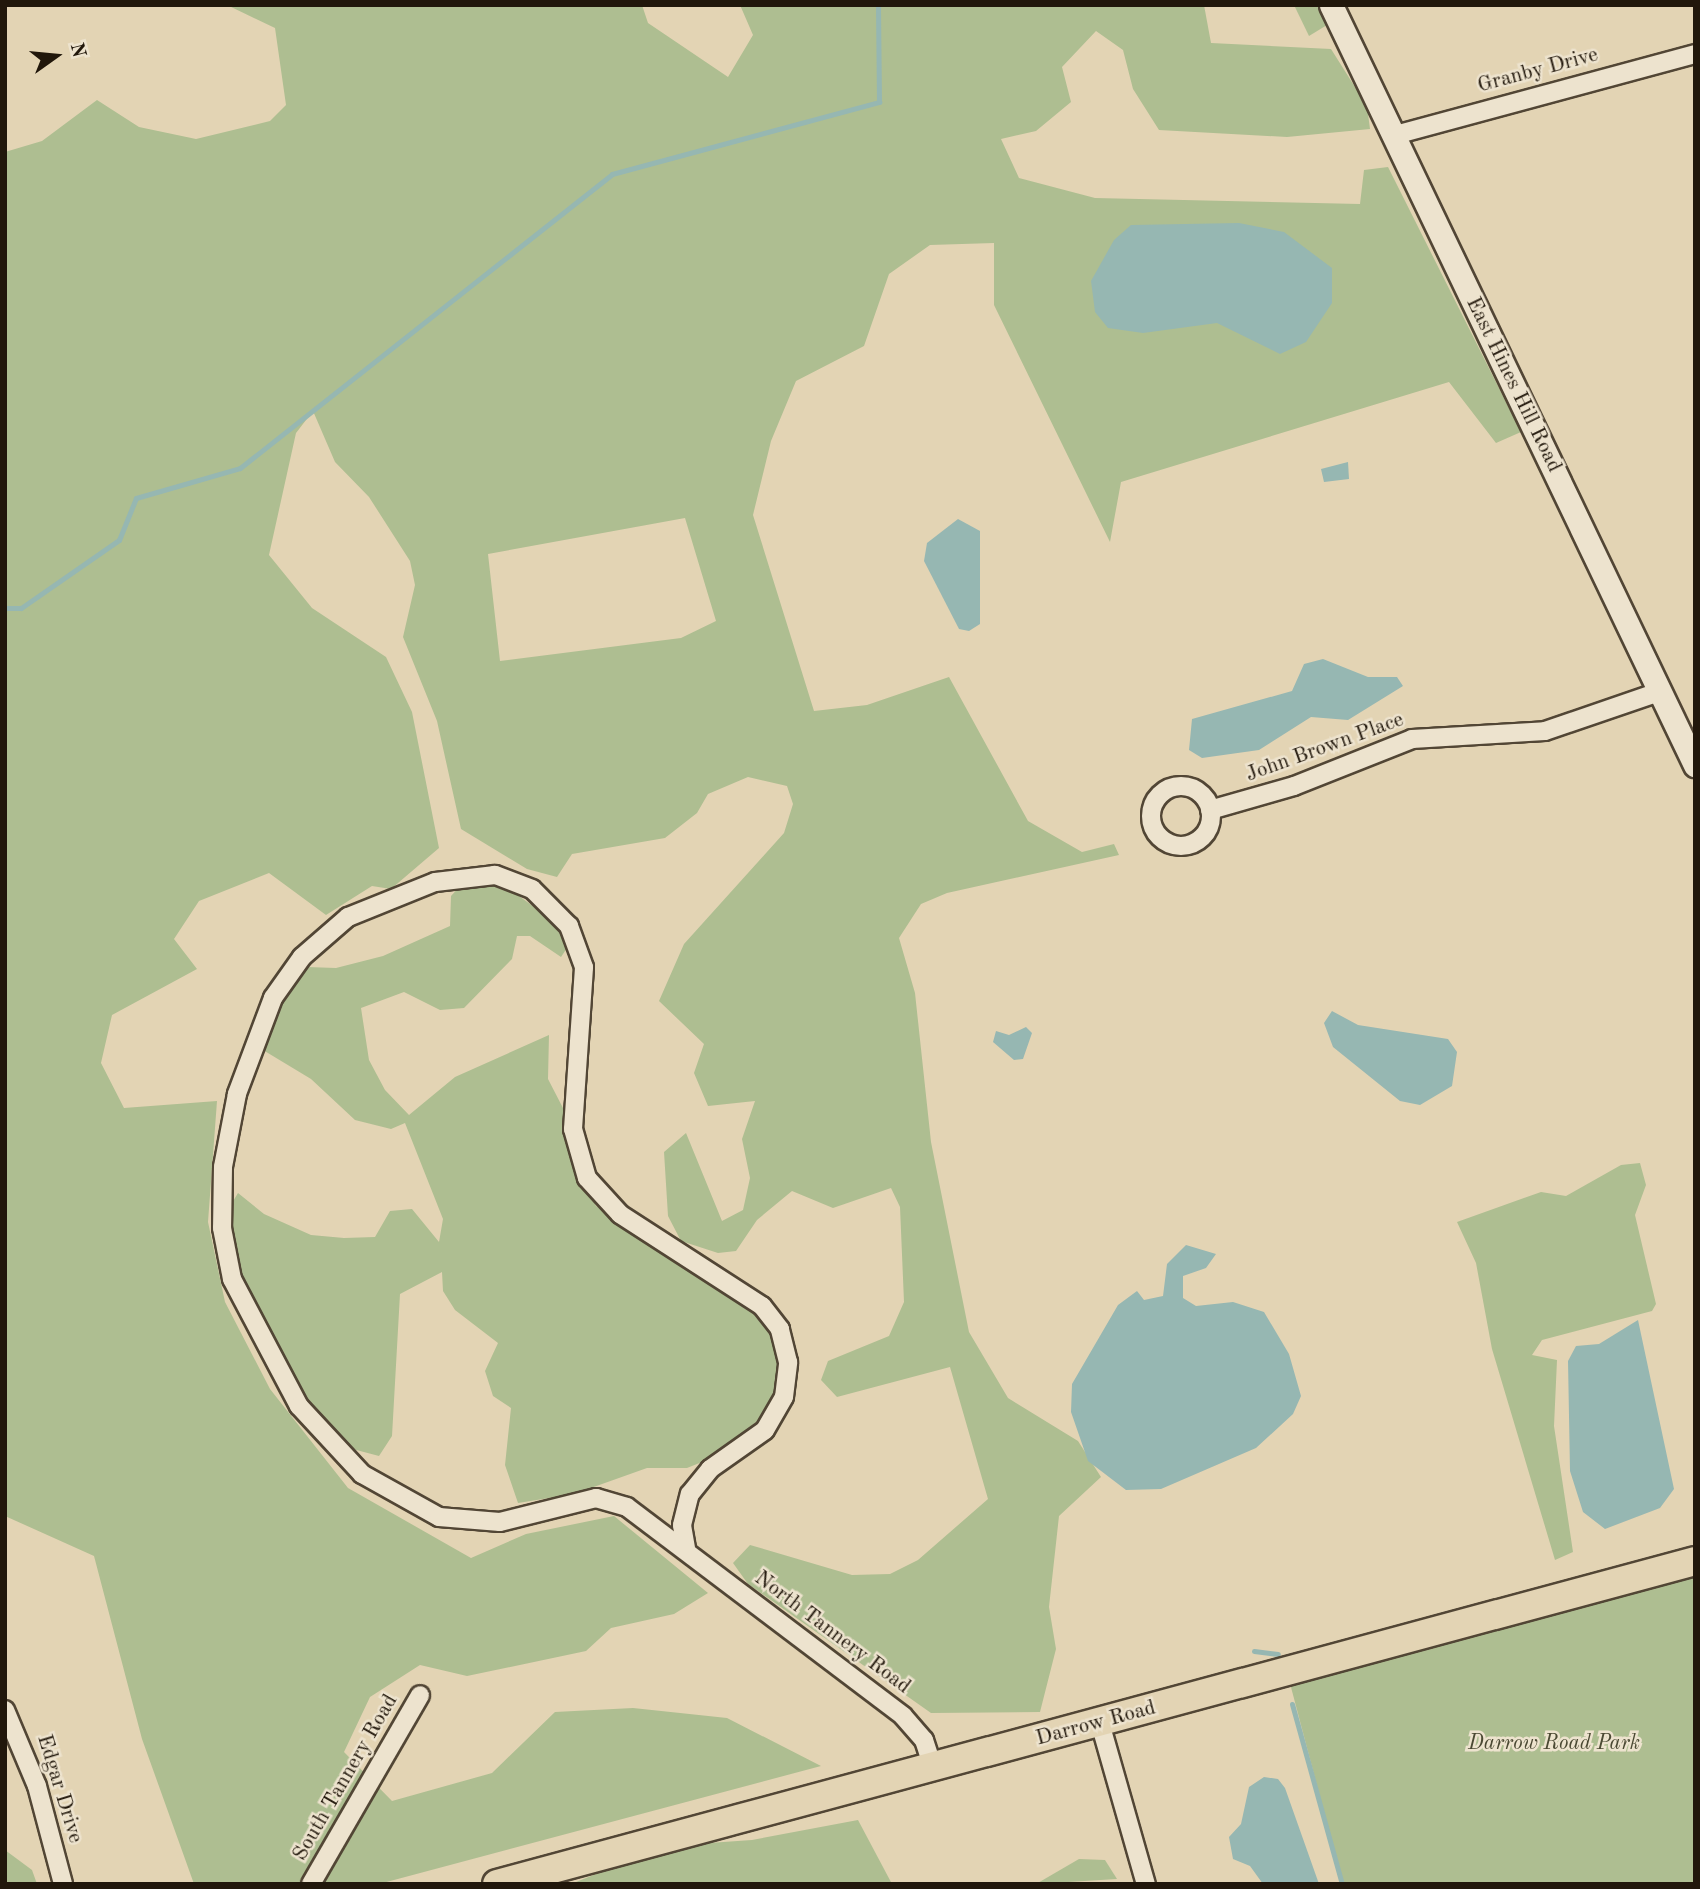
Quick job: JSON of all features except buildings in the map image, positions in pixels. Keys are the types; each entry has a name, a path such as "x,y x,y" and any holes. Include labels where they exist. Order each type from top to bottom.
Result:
{"main road":[{"name":"Darrow Road","path":"497,1884 1695,1561"}],"street":[{"name":"East Hines Hill Road","path":"1331,5 1695,765"},
{"name":"Granby Drive","path":"1395,135 1695,54"},
{"name":"John Brown Place","path":"1210,810 1294,786 1412,739 1545,731 1659,692"},
{"name":"North Tannery Road","path":"686,1548 682,1525 690,1494 710,1469 765,1430 784,1397 788,1362 780,1329 762,1307 620,1214 587,1178 573,1129 583,967 573,932 544,898 495,876 435,882 348,917 318,938 273,999 229,1130 225,1251 272,1362 299,1406 339,1452 410,1504 466,1522 500,1522 606,1498 686,1548 903,1716 924,1740 933,1767"},
{"name":"South Tannery Road","path":"311,1884 420,1695"},
{"name":"Edgar Drive","path":"5,1710 37,1786 63,1884"},
{"path":"1100,1723 1146,1884"}],"green space":[{"path":"227,5 642,5 648,23 728,77 753,35 740,5 1204,5 1211,43 1331,49 1367,106 1370,129 1287,137 1159,130 1133,89 1123,50 1096,31 1062,67 1071,102 1036,131 1001,139 1019,178 1095,198 1360,204 1364,170 1388,167 1521,432 1496,443 1449,382 1121,482 1110,542 994,305 994,243 930,245 889,274 864,346 796,381 771,441 753,515 814,711 867,705 949,677 1028,821 1082,852 1114,844 1119,855 947,893 921,904 899,938 915,993 931,1142 969,1332 1008,1398 1078,1441 1101,1477 1059,1516 1049,1607 1056,1649 1040,1712 931,1713 748,1584 733,1563 750,1545 852,1575 890,1574 918,1560 988,1499 950,1367 837,1397 821,1380 828,1361 889,1336 904,1302 900,1207 891,1188 833,1208 792,1191 757,1220 736,1251 718,1253 681,1241 668,1216 664,1152 686,1133 722,1221 743,1210 750,1178 742,1139 755,1101 708,1106 694,1073 704,1044 659,1001 684,944 784,833 793,804 787,786 748,777 708,794 697,813 665,838 572,854 557,877 527,869 461,829 437,721 403,637 415,585 410,561 369,497 335,462 313,411 296,433 269,555 312,608 386,657 412,712 439,848 391,889 372,886 326,915 269,873 199,901 174,939 197,969 112,1015 101,1063 124,1108 217,1101 208,1222 225,1302 270,1389 348,1488 471,1558 526,1534 614,1516 708,1593 674,1614 611,1628 586,1651 467,1676 420,1665 370,1697 344,1752 392,1801 492,1773 555,1712 633,1708 727,1718 821,1766 379,1884 194,1884 142,1739 94,1556 5,1516 5,152 42,141 97,100 139,127 196,139 270,121 286,105 275,28","holes":["685,518 716,621 681,638 500,661 488,554"]},
{"path":"1294,5 1317,5 1327,25 1309,36"},
{"path":"501,883 552,920 569,945 561,957 530,936 517,936 512,959 464,1008 440,1010 404,992 361,1008 369,1060 385,1090 409,1115 455,1077 549,1035 548,1079 564,1110 566,1144 596,1206 764,1316 779,1350 782,1380 774,1405 722,1454 687,1468 647,1468 574,1494 518,1503 505,1465 511,1408 493,1396 485,1371 498,1343 455,1310 443,1291 442,1272 400,1294 392,1436 379,1456 345,1447 306,1405 250,1299 238,1268 229,1208 238,1193 264,1214 311,1235 344,1238 375,1237 390,1211 412,1209 439,1242 443,1219 405,1123 391,1129 355,1120 311,1079 258,1047 290,982 307,967 336,968 383,956 450,926 451,896 462,884"},
{"path":"1640,1163 1646,1185 1635,1215 1656,1304 1652,1311 1542,1340 1532,1355 1557,1360 1554,1426 1573,1552 1555,1560 1492,1349 1476,1263 1457,1222 1541,1192 1566,1196 1621,1165"},
{"name":"Darrow Road Park","path":"1695,1561 1695,1884 1343,1884 1287,1672"},
{"path":"858,1820 892,1884 571,1884 666,1846 752,1840"},
{"path":"5,1850 32,1870 37,1884 5,1884"},
{"path":"1079,1859 1105,1860 1117,1879 1036,1884"}],"water":[{"path":"1239,223 1284,232 1332,268 1332,303 1306,342 1280,354 1217,323 1143,333 1108,328 1095,312 1091,281 1114,240 1131,225"},
{"path":"1348,462 1349,479 1324,482 1321,469"},
{"path":"958,519 980,531 980,624 969,631 959,629 924,561 927,543"},
{"path":"1323,659 1368,677 1397,677 1403,686 1348,720 1311,717 1259,750 1202,758 1189,750 1192,719 1292,691 1304,664"},
{"path":"1332,1011 1358,1025 1448,1039 1457,1052 1452,1086 1420,1105 1400,1101 1333,1047 1324,1023"},
{"path":"1026,1027 1032,1033 1023,1059 1014,1060 993,1042 996,1031 1009,1035"},
{"path":"1186,1245 1216,1254 1206,1268 1183,1276 1183,1298 1196,1306 1233,1302 1264,1312 1289,1354 1301,1396 1293,1414 1256,1448 1161,1489 1126,1490 1088,1461 1071,1412 1072,1384 1118,1305 1137,1291 1144,1300 1163,1296 1167,1264"},
{"path":"1638,1320 1674,1489 1660,1508 1605,1529 1583,1512 1570,1471 1568,1361 1576,1346 1599,1344"},
{"path":"1264,1777 1278,1779 1285,1788 1319,1884 1263,1884 1250,1866 1233,1859 1229,1837 1241,1824 1249,1787"}],"waterway":[{"path":"5,608 21,608 119,540 136,498 240,468 612,174 879,102 878,5"},
{"path":"1254,1651 1278,1654"},
{"path":"1292,1704 1342,1884"}]}
